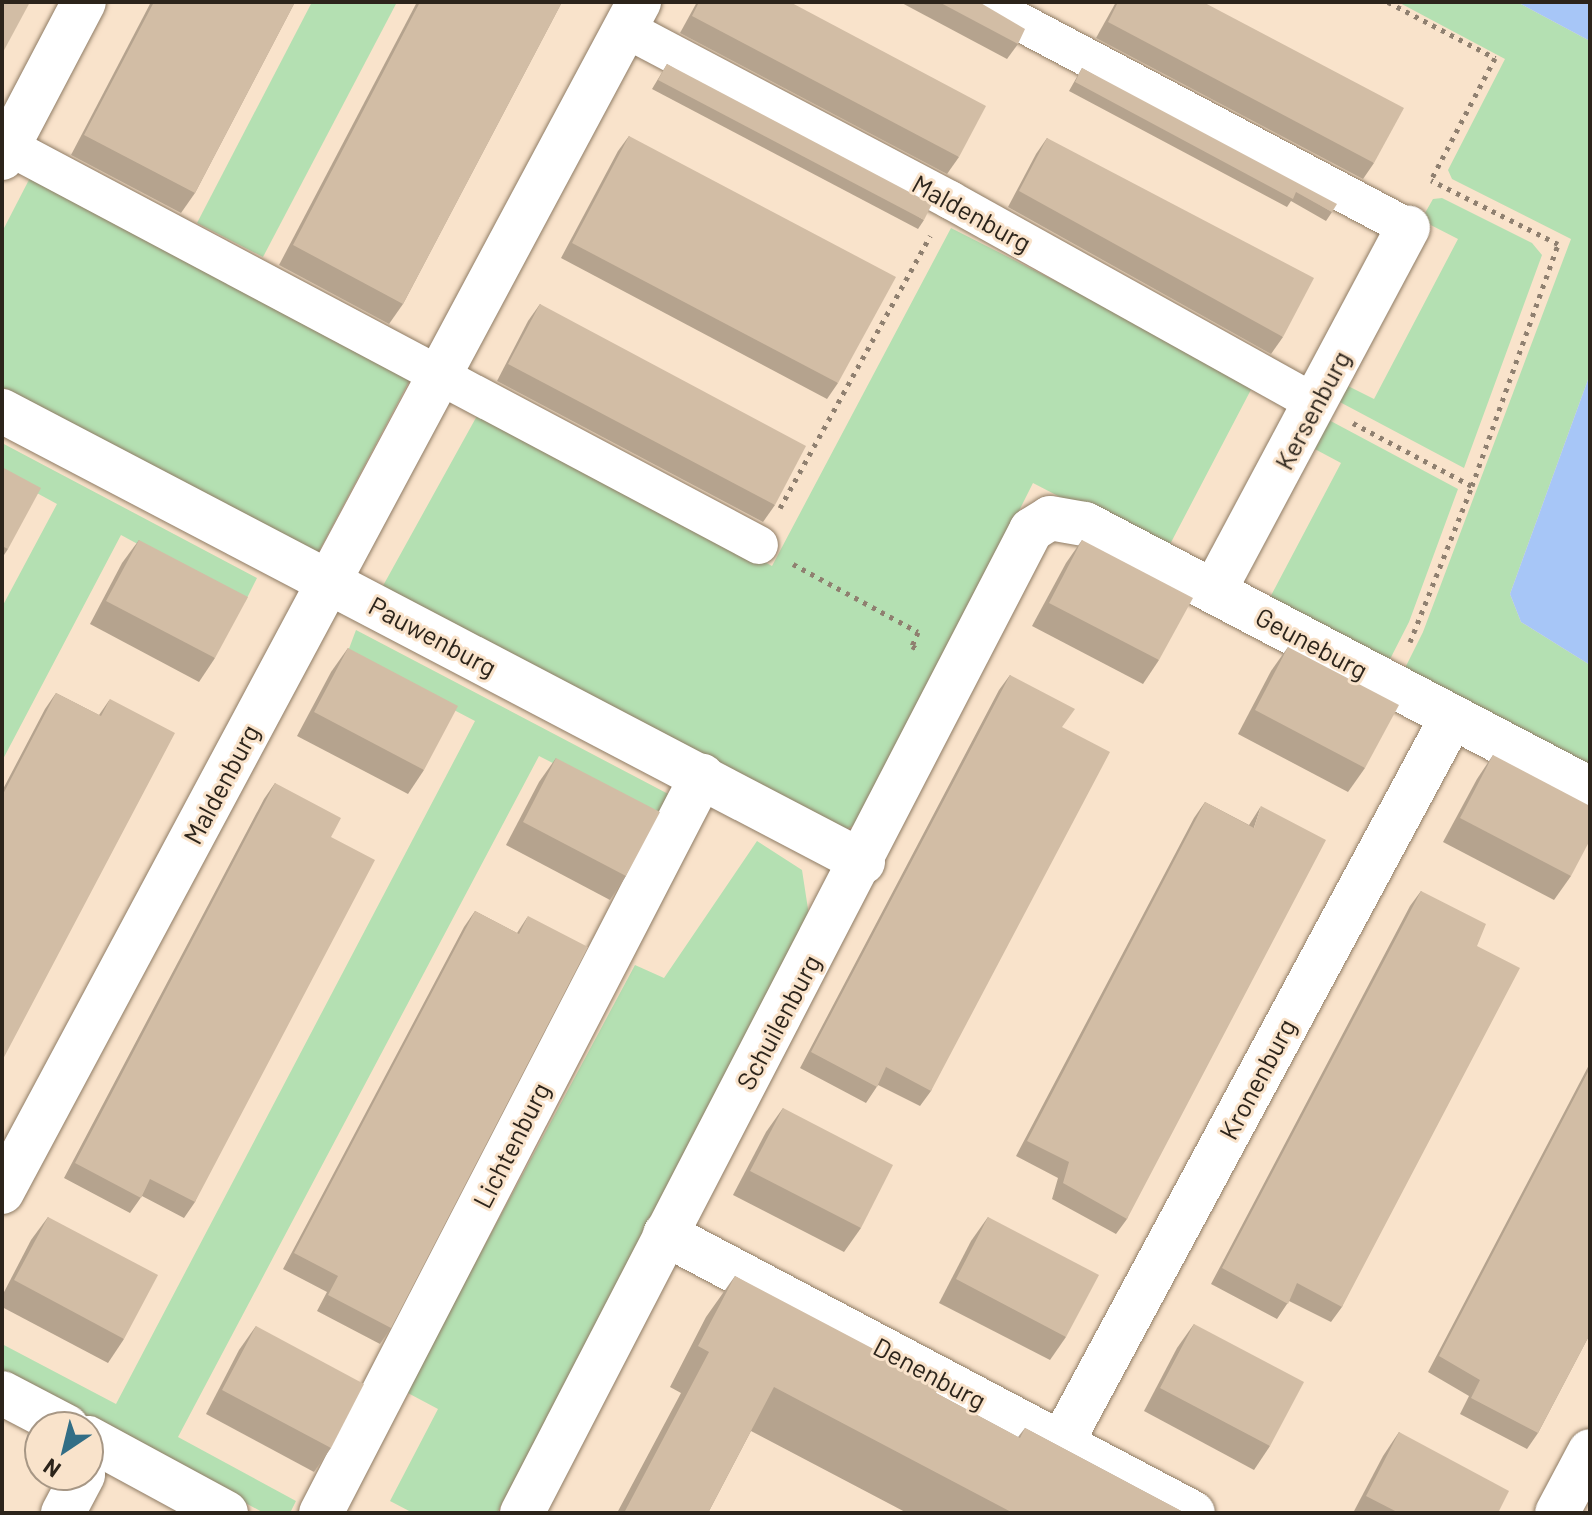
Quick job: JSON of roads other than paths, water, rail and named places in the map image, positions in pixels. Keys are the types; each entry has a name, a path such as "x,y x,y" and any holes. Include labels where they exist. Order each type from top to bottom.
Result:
{"street":[{"path":"84,2 4,149 759,545"},
{"path":"982,2 1408,228"},
{"name":"Maldenburg","path":"2,1192 632,15 950,200 1316,404"},
{"name":"Kersenburg","path":"1214,591 1408,228"},
{"name":"Pauwenburg","path":"2,411 863,862"},
{"name":"Geuneburg","path":"1031,530 1050,518 1085,524 1590,789"},
{"name":"Schuilenburg","path":"522,1513 665,1234 863,862 1031,530"},
{"name":"Kronenburg","path":"1062,1442 1452,717"},
{"name":"Lichtenburg","path":"321,1513 702,776"},
{"name":"Denenburg","path":"665,1234 1193,1513"},
{"path":"2,1393 28,1411"},
{"path":"1557,1513 1590,1451"},
{"path":"104,1458 226,1513"},
{"path":"63,1513 71,1491"}],"water":[{"path":"1590,2 1590,41 1519,3"},
{"path":"1590,374 1590,665 1521,622 1510,594"}]}
